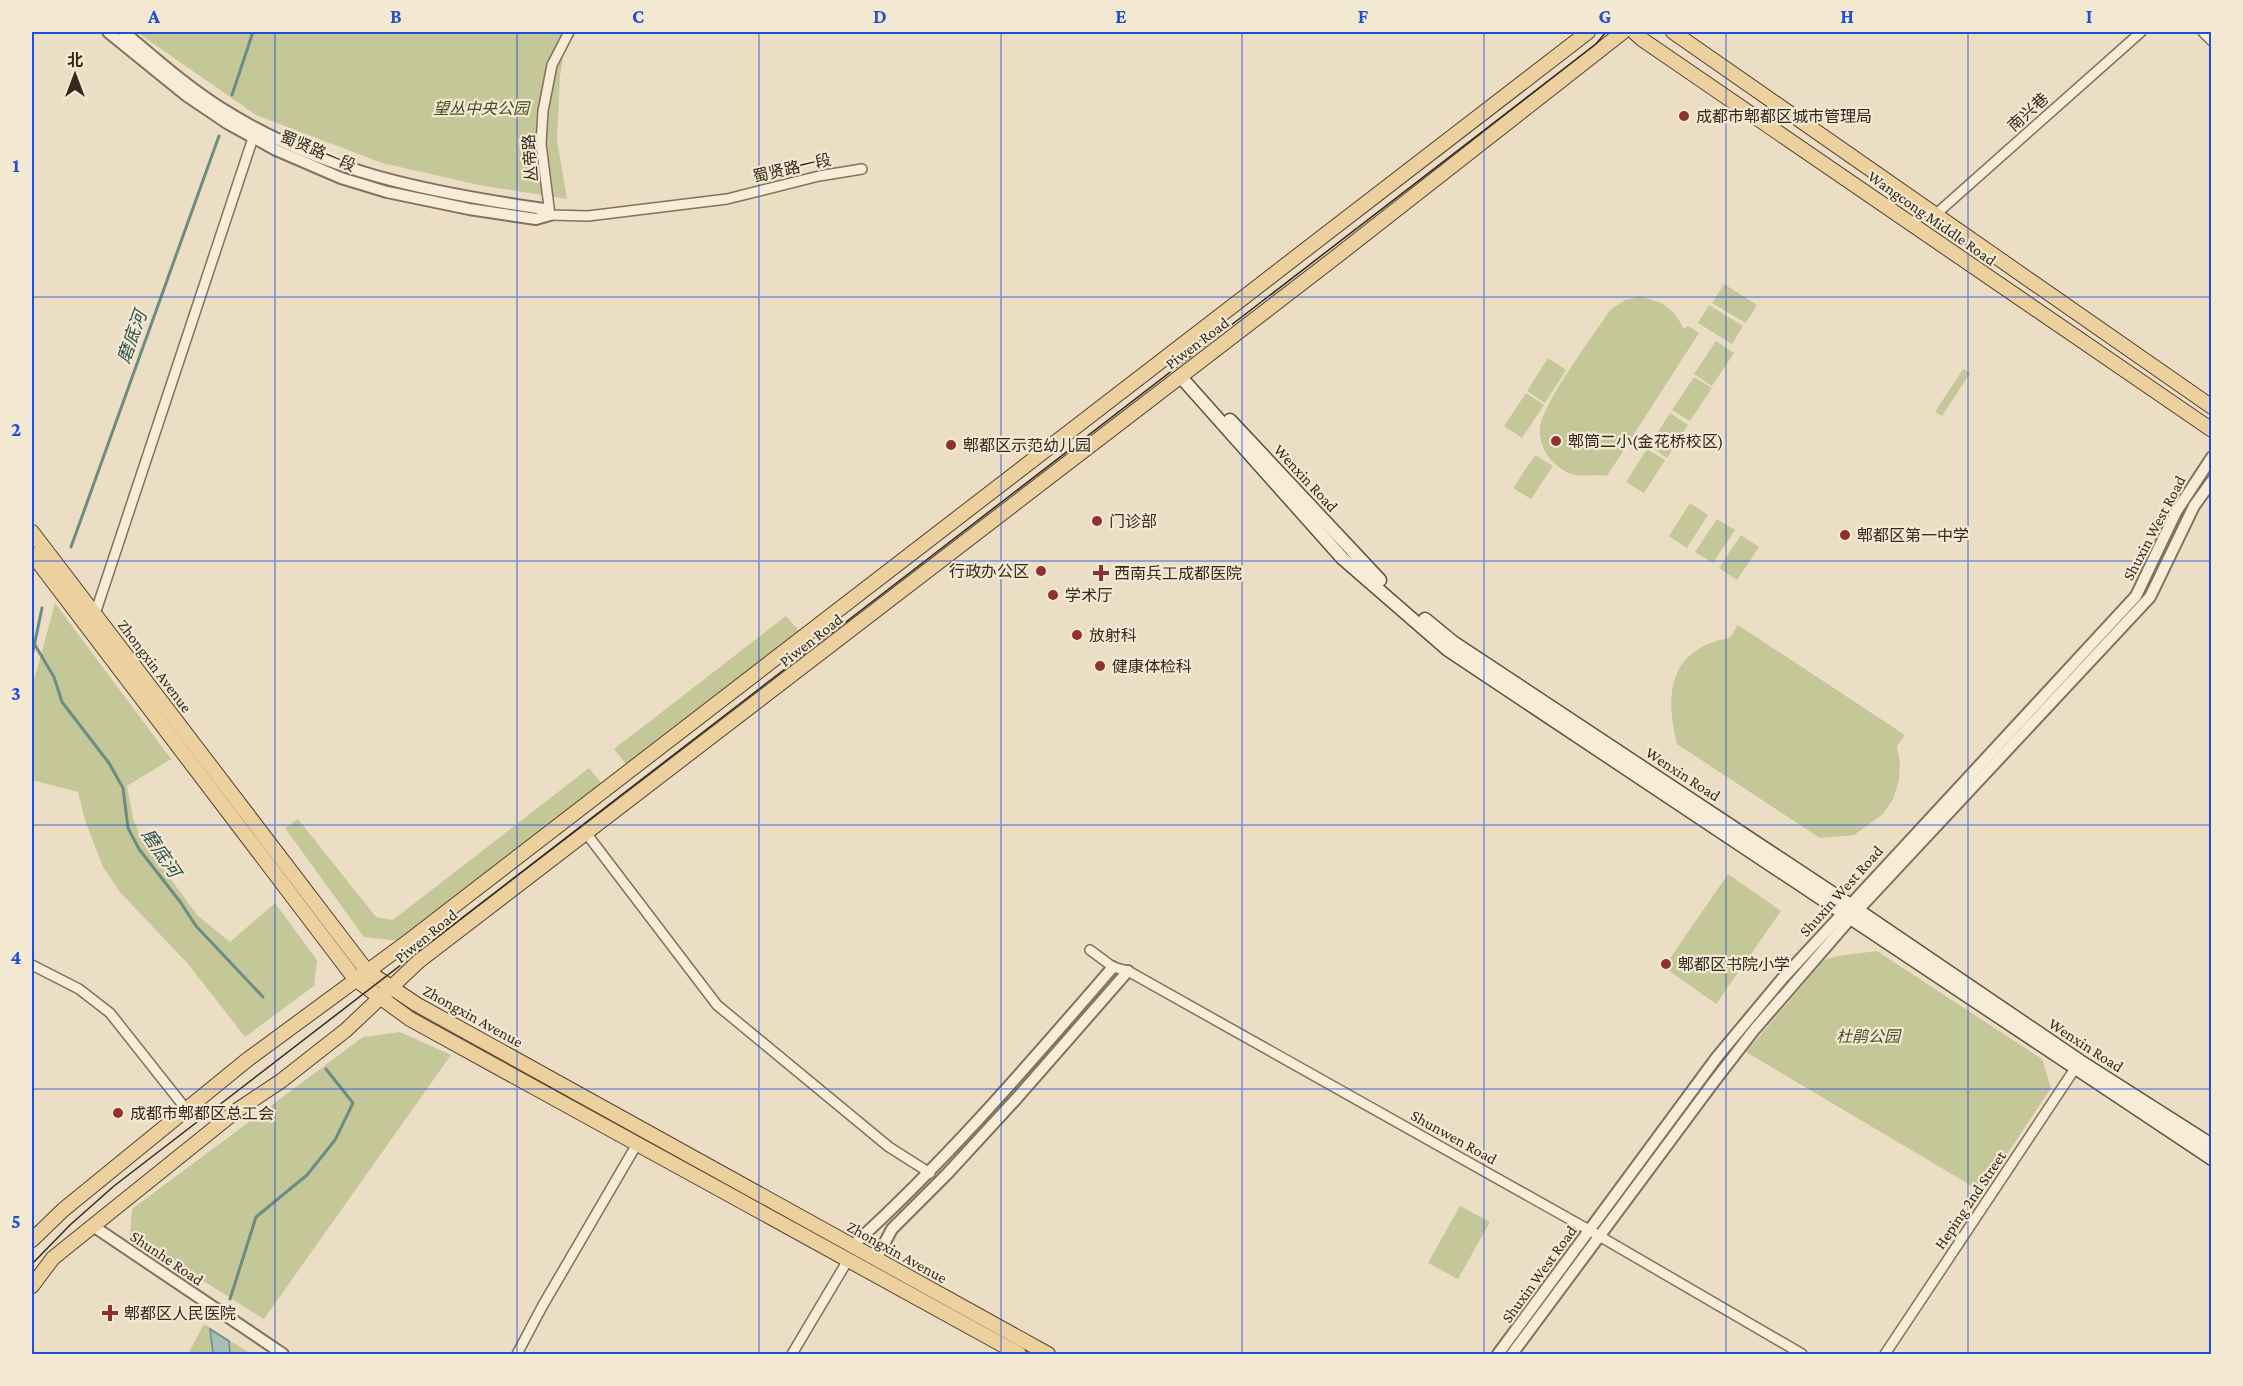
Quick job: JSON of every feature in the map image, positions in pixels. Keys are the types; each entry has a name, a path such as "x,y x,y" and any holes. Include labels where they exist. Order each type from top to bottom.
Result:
{"main road":[{"name":"Piwen Road","path":"32,1240 63,1210 247,1060 406,943 843,608 1588,32"},
{"name":"Piwen Road","path":"32,1286 53,1258 236,1111 281,1082 346,1030 419,961 1332,260 1623,32"},
{"name":"Wangcong Middle Road","path":"1634,32 2211,430"},
{"name":"Wangcong Middle Road","path":"1673,32 2211,407"},
{"name":"Wenxin Road","path":"1183,374 1342,558 1448,650 1850,912 2077,1065 2211,1145"},
{"name":"Zhongxin Avenue","path":"32,532 367,970 416,1004 1048,1354"},
{"name":"Zhongxin Avenue","path":"32,554 355,979 410,1019 1019,1354"},
{"path":"2077,1065 2211,1159"}],"street":[{"name":"蜀贤路一段","path":"108,32 187,96 276,150 341,178 387,192 469,209 536,219 550,215 588,216 727,199 819,176 862,169"},
{"name":"蜀贤路一段","path":"124,32 220,107 270,136 324,161 455,196 543,209 550,215"},
{"name":"丛帝路","path":"550,215 541,144 543,111 552,65 569,32"},
{"name":"南兴巷","path":"1935,215 2141,32"},
{"path":"2203,32 2211,41"},
{"path":"95,614 253,138"},
{"name":"Shuxin West Road","path":"1850,912 2136,596 2176,512 2211,457"},
{"name":"Shuxin West Road","path":"1512,1354 1717,1057 1782,979 1850,912 2151,597 2194,506 2211,481"},
{"path":"586,833 717,1005 890,1147 930,1173"},
{"name":"Shunwen Road","path":"1090,950 1113,967 1128,971 1594,1233 1802,1354"},
{"path":"32,964 78,989 110,1013 186,1109"},
{"path":"852,1246 930,1173 1113,967"},
{"path":"876,1259 892,1229 947,1174 1128,971"},
{"name":"Heping 2nd Street","path":"1885,1354 2077,1065"},
{"path":"517,1354 637,1144"},
{"name":"Shunhe Road","path":"93,1227 283,1354"},
{"name":"Shuxin West Road","path":"1498,1354 1594,1233"},
{"path":"792,1354 848,1260"}],"green space":[{"name":"望丛中央公园","path":"137,32 567,32 560,76 557,140 567,199 479,185 382,163 256,115"},
{"path":"1724,284 1757,305 1746,323 1712,303"},
{"path":"1639,297 1661,303 1676,316 1684,329 1688,326 1699,333 1607,476 1571,474 1553,462 1541,443 1540,428 1543,416 1559,386 1610,310 1625,300"},
{"path":"1709,305 1743,326 1732,344 1698,323"},
{"path":"1716,341 1734,353 1712,386 1694,374"},
{"path":"1548,358 1566,370 1545,403 1527,391"},
{"path":"1963,369 1970,373 1942,416 1935,412"},
{"path":"1694,377 1712,388 1690,421 1672,410"},
{"path":"1526,393 1544,405 1522,438 1504,426"},
{"path":"1670,413 1688,425 1667,458 1649,446"},
{"path":"1647,449 1665,460 1644,493 1626,482"},
{"path":"1535,455 1553,466 1531,499 1513,488"},
{"path":"1690,503 1708,515 1687,548 1669,536"},
{"path":"1717,519 1735,530 1713,563 1695,552"},
{"path":"1741,535 1759,547 1737,580 1719,568"},
{"path":"55,603 171,759 127,786 133,818 141,838 197,915 230,942 275,903 317,960 314,986 245,1037 188,964 120,892 103,867 85,820 78,792 32,780 32,688"},
{"path":"786,616 799,631 626,764 614,749"},
{"path":"1738,625 1905,735 1897,746 1900,764 1899,780 1893,799 1883,814 1854,835 1820,838 1677,744 1671,707 1672,691 1683,662 1710,643 1730,638"},
{"path":"589,768 602,784 400,941 364,937 285,828 298,819 376,917 393,920"},
{"path":"1728,874 1781,911 1716,1004 1664,967"},
{"name":"杜鹃公园","path":"1877,951 2042,1059 2051,1088 1982,1192 1746,1052 1824,960"},
{"path":"400,1032 451,1055 264,1319 130,1235 132,1209 363,1037"},
{"path":"1460,1206 1490,1222 1458,1279 1428,1263"},
{"path":"204,1324 251,1354 188,1354"}],"water":[{"path":"210,1329 229,1341 230,1354 213,1354"}],"waterway":[{"name":"磨底河","path":"232,95 253,32"},
{"name":"磨底河","path":"71,547 219,136"},
{"name":"磨底河","path":"32,656 42,608"},
{"name":"磨底河","path":"35,645 54,677 62,702 109,763 123,788 128,828 139,849 196,926 263,997"},
{"name":"磨底河","path":"230,1299 256,1217 307,1175 335,1140 353,1103 326,1069"}],"tram line":[{"path":"32,1264 70,1225 114,1186 1596,44 1606,32"}],"place":[{"name":"成都市郫都区城市管理局","path":"1684,116"},
{"name":"郫筒二小(金花桥校区)","path":"1556,441"},
{"name":"郫都区示范幼儿园","path":"951,445"},
{"name":"门诊部","path":"1097,521"},
{"name":"郫都区第一中学","path":"1845,535"},
{"name":"行政办公区","path":"1041,571"},
{"name":"西南兵工成都医院","path":"1101,573"},
{"name":"学术厅","path":"1053,595"},
{"name":"放射科","path":"1077,635"},
{"name":"健康体检科","path":"1100,666"},
{"name":"郫都区书院小学","path":"1666,964"},
{"name":"成都市郫都区总工会","path":"118,1113"},
{"name":"郫都区人民医院","path":"110,1313"}]}
